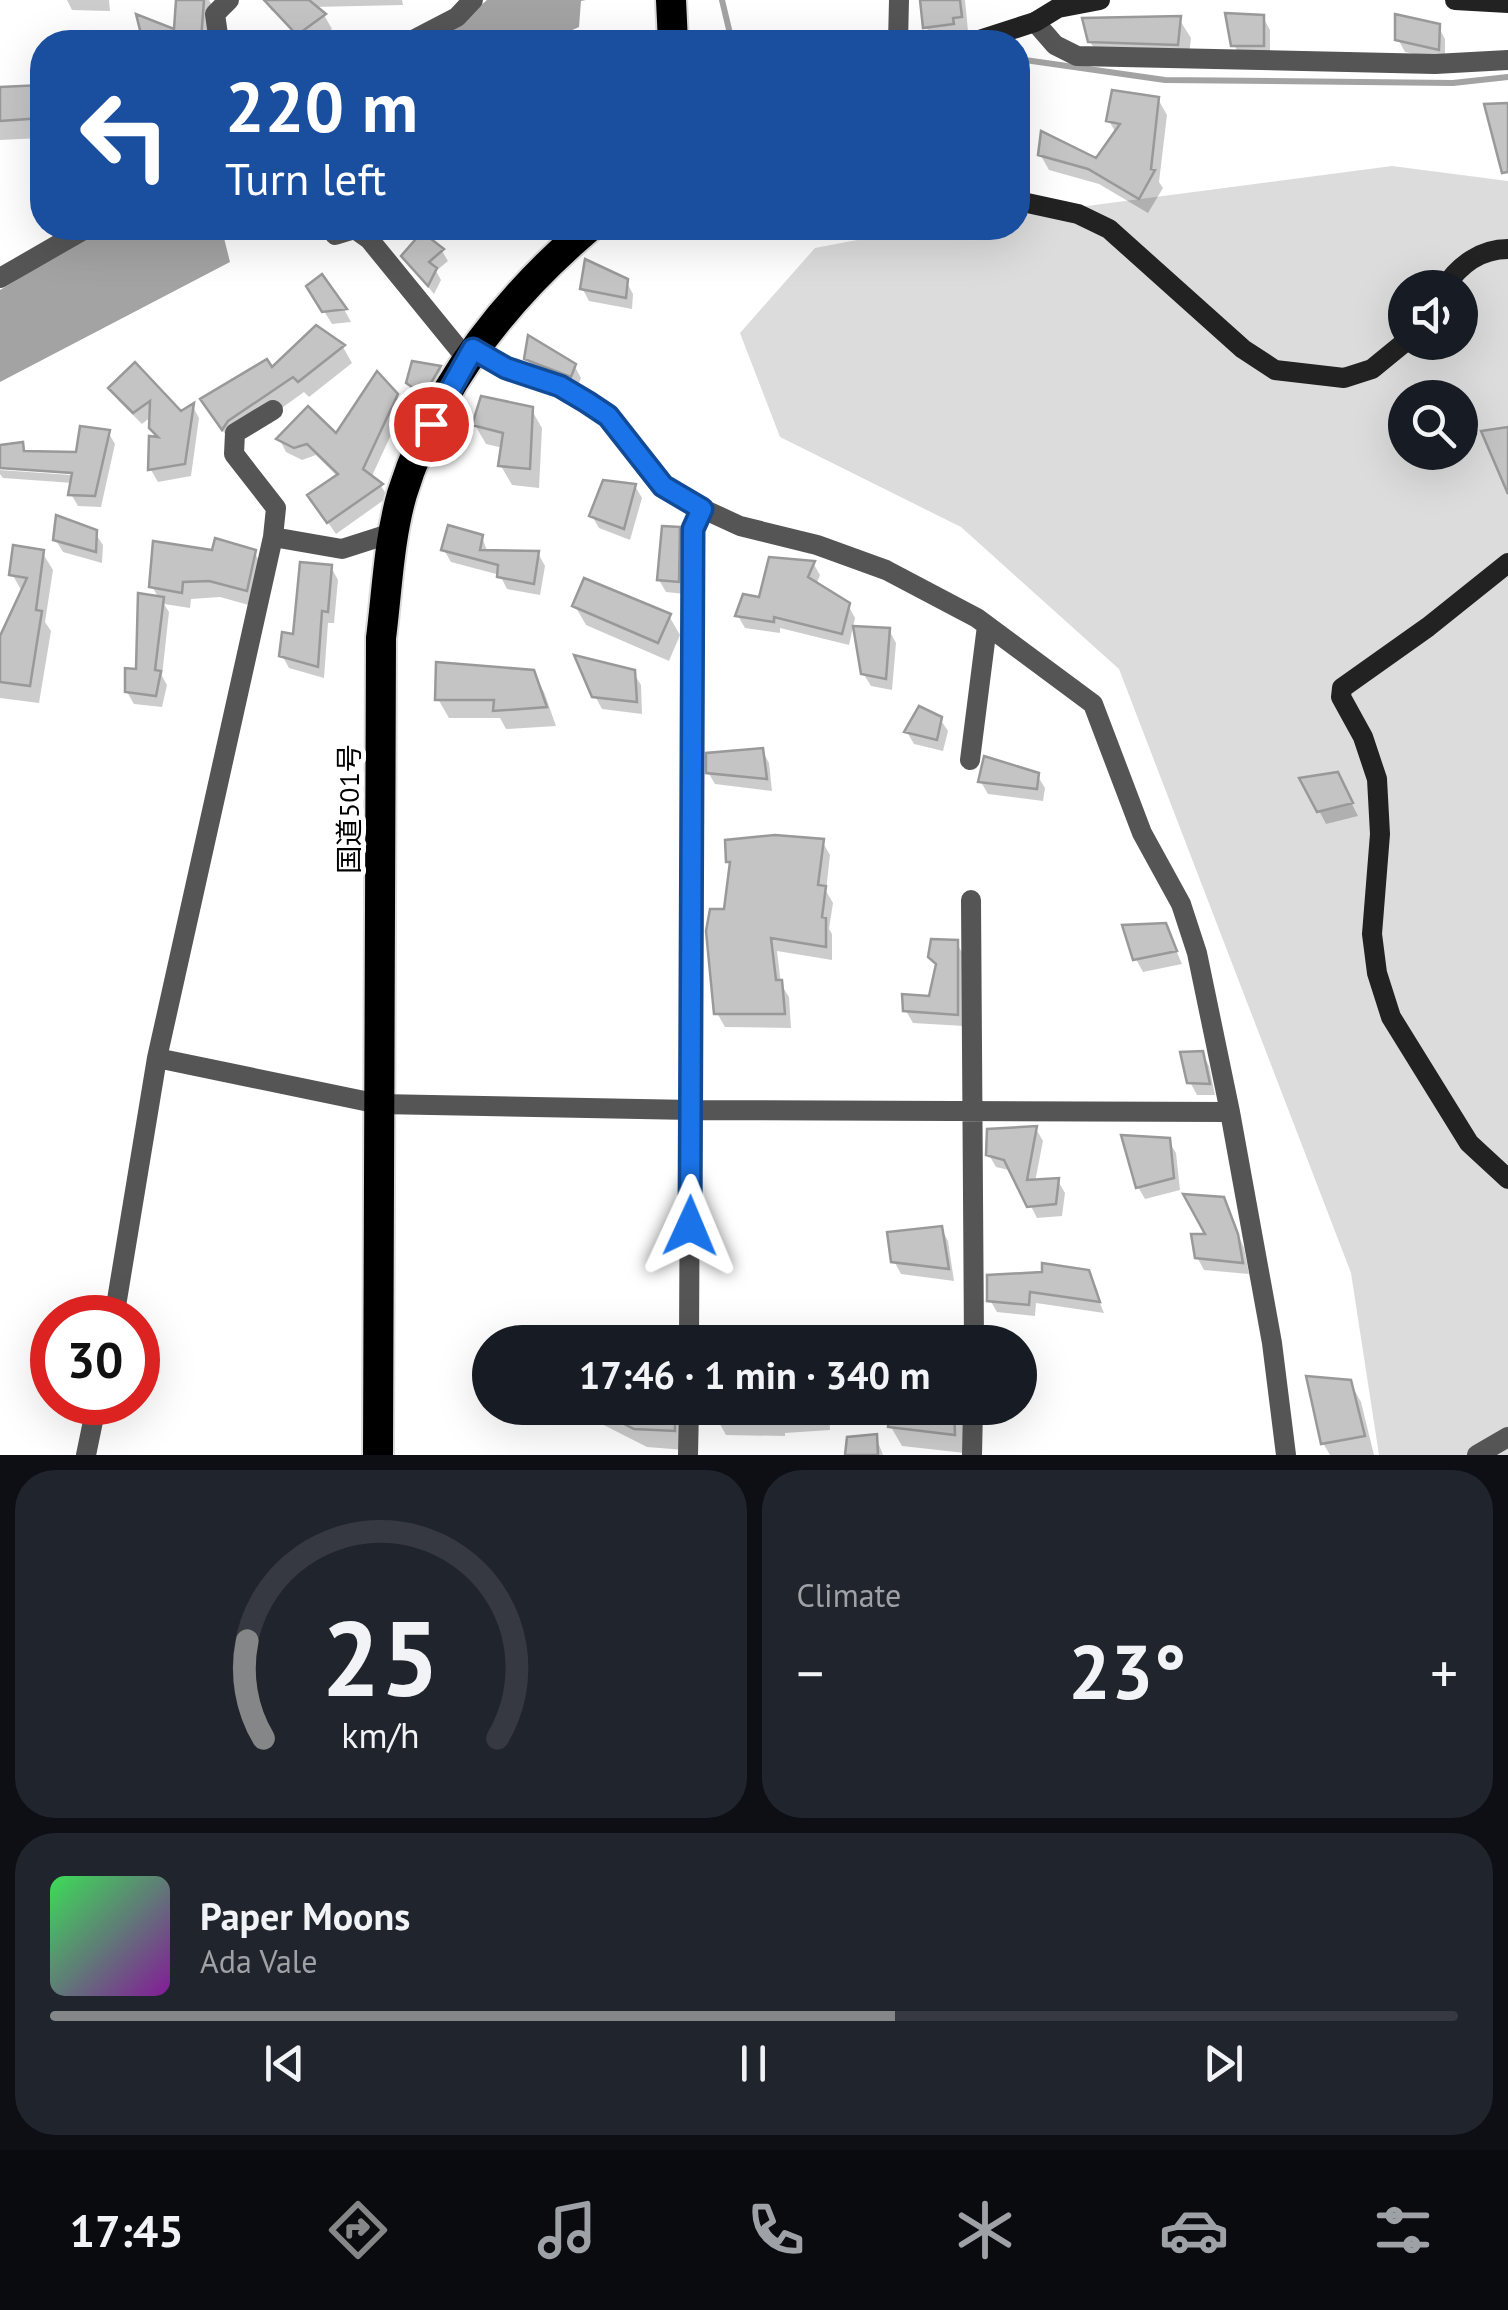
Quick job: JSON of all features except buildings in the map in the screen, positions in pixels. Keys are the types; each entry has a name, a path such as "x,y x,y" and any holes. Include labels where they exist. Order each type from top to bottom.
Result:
{"highway":[{"path":"671,0 672,30"},
{"name":"国道501号","path":"378,1455 381,638 395,532 402,494 470,353 510,303 576,240"}],"street":[{"path":"217,30 215,14 229,0"},
{"path":"433,30 457,17 473,0"},
{"path":"898,30 900,0"},
{"path":"1002,30 1046,12 1100,0"},
{"path":"1456,0 1508,3"},
{"path":"1046,12 1055,45 1077,56 1434,64 1508,60"},
{"path":"1030,204 1078,214 1109,230 1243,350 1275,370 1344,378 1372,369 1388,356"},
{"path":"0,278 66,240"},
{"path":"371,240 470,353 560,386 608,416 663,486 740,526 817,545 886,570 987,626 1093,704 1142,832 1186,920 1197,953 1272,1343 1286,1455"},
{"path":"1458,270 1490,249 1508,249"},
{"path":"118,1295 157,1058 276,508 234,454 235,433 273,410"},
{"path":"689,1325 690,712 693,529 702,509"},
{"path":"272,536 342,548 395,532"},
{"path":"1508,563 1428,627 1342,688 1340,697 1363,737 1377,780 1380,834 1372,934 1377,973 1391,1017 1469,1143 1508,1179"},
{"path":"970,760 987,626"},
{"path":"971,900 974,1325"},
{"path":"157,1058 379,1104 692,1110 1230,1112"},
{"path":"86,1455 92,1425"},
{"path":"688,1425 688,1455"},
{"path":"972,1455 973,1425"},
{"path":"1477,1455 1508,1437"}],"shaded area":[{"path":"487,0 586,0 581,1 579,27 572,30 454,29"},
{"path":"1392,166 1508,181 1508,1455 1379,1455 1351,1273 1119,669 961,527 780,437 740,333 815,248 857,240 1030,240 1030,213"},
{"path":"82,240 224,240 230,262 0,382 0,290"}],"waterway":[{"path":"722,0 729,30"},
{"path":"1030,61 1165,80 1453,83 1508,77"}],"route":[{"path":"431,424 473,349 506,368 560,386 608,416 663,486 702,509 693,529 690,1226"}]}
